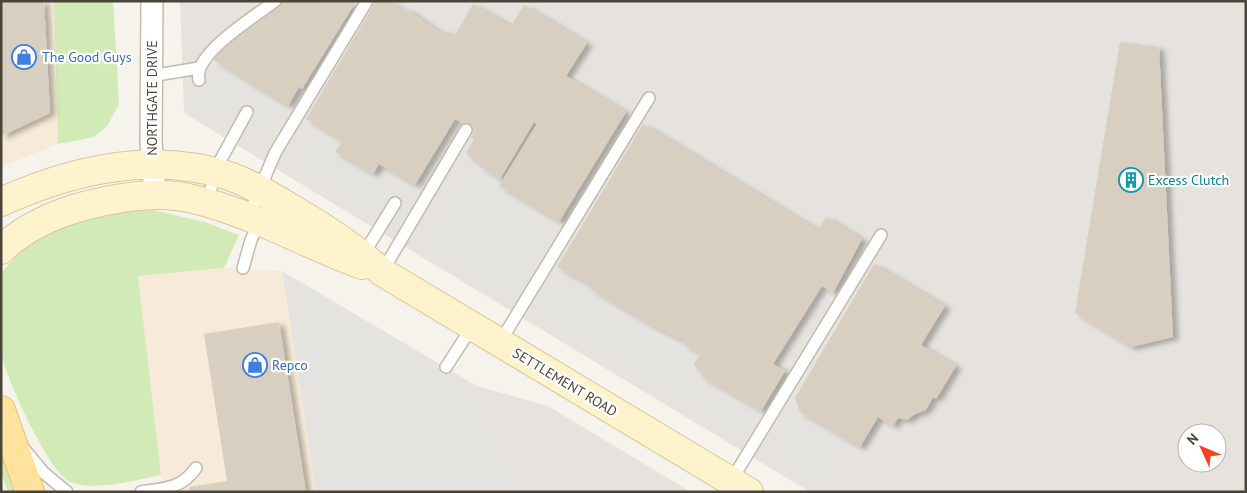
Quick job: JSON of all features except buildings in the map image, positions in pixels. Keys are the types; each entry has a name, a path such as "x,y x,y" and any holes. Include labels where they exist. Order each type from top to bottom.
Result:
{"main road":[{"name":"SETTLEMENT ROAD","path":"1,202 36,186 86,171 152,166 206,169 231,176 261,207 315,247 368,263 740,486"},
{"name":"SETTLEMENT ROAD","path":"1,250 15,238 67,210 97,202 155,195 192,198 206,203 261,207"},
{"path":"5,420 30,492"}],"street":[{"name":"NORTHGATE DRIVE","path":"152,1 152,166 155,195"}],"lane":[{"path":"151,76 199,74 202,62 214,48 275,1"},
{"path":"243,268 275,153 367,1"},
{"path":"500,342 649,98"},
{"path":"206,203 223,154 247,112"},
{"path":"368,263 466,130"},
{"path":"368,263 395,203"},
{"path":"740,486 881,235"},
{"path":"446,367 473,326"},
{"path":"5,420 44,473 67,492"},
{"path":"142,492 177,486 188,479 196,468"}],"shaded area":[{"name":"The Good Guys","path":"1,1 54,1 58,144 1,167"},
{"path":"180,1 1246,1 1246,492 810,492 184,113"},
{"path":"210,62 285,107 261,150 192,109 193,89"},
{"path":"304,126 409,187 402,198 379,204 370,216 285,165"},
{"path":"470,158 504,178 499,186 561,224 514,303 418,244"},
{"path":"229,268 282,271 316,492 163,492 138,276"},
{"path":"557,269 700,354 690,371 759,412 741,440 531,313"},
{"path":"282,271 477,386 474,389 527,492 316,492"},
{"path":"477,386 548,406 691,492 527,492 474,389"},
{"path":"788,411 849,448 824,490 771,457 778,444 780,424"}],"green space":[{"path":"54,1 113,1 119,103 108,125 94,137 58,144"},
{"path":"152,210 205,222 239,235 224,268 138,276 161,475 127,482 92,486 70,482 61,475 40,443 29,423 4,364 1,352 1,275 16,257 45,234 97,216"},
{"path":"1,442 20,492 8,492 1,473"}],"place":[{"name":"The Good Guys","path":"24,57"},
{"name":"Excess Clutch","path":"1131,180"},
{"name":"Repco","path":"255,365"}]}
